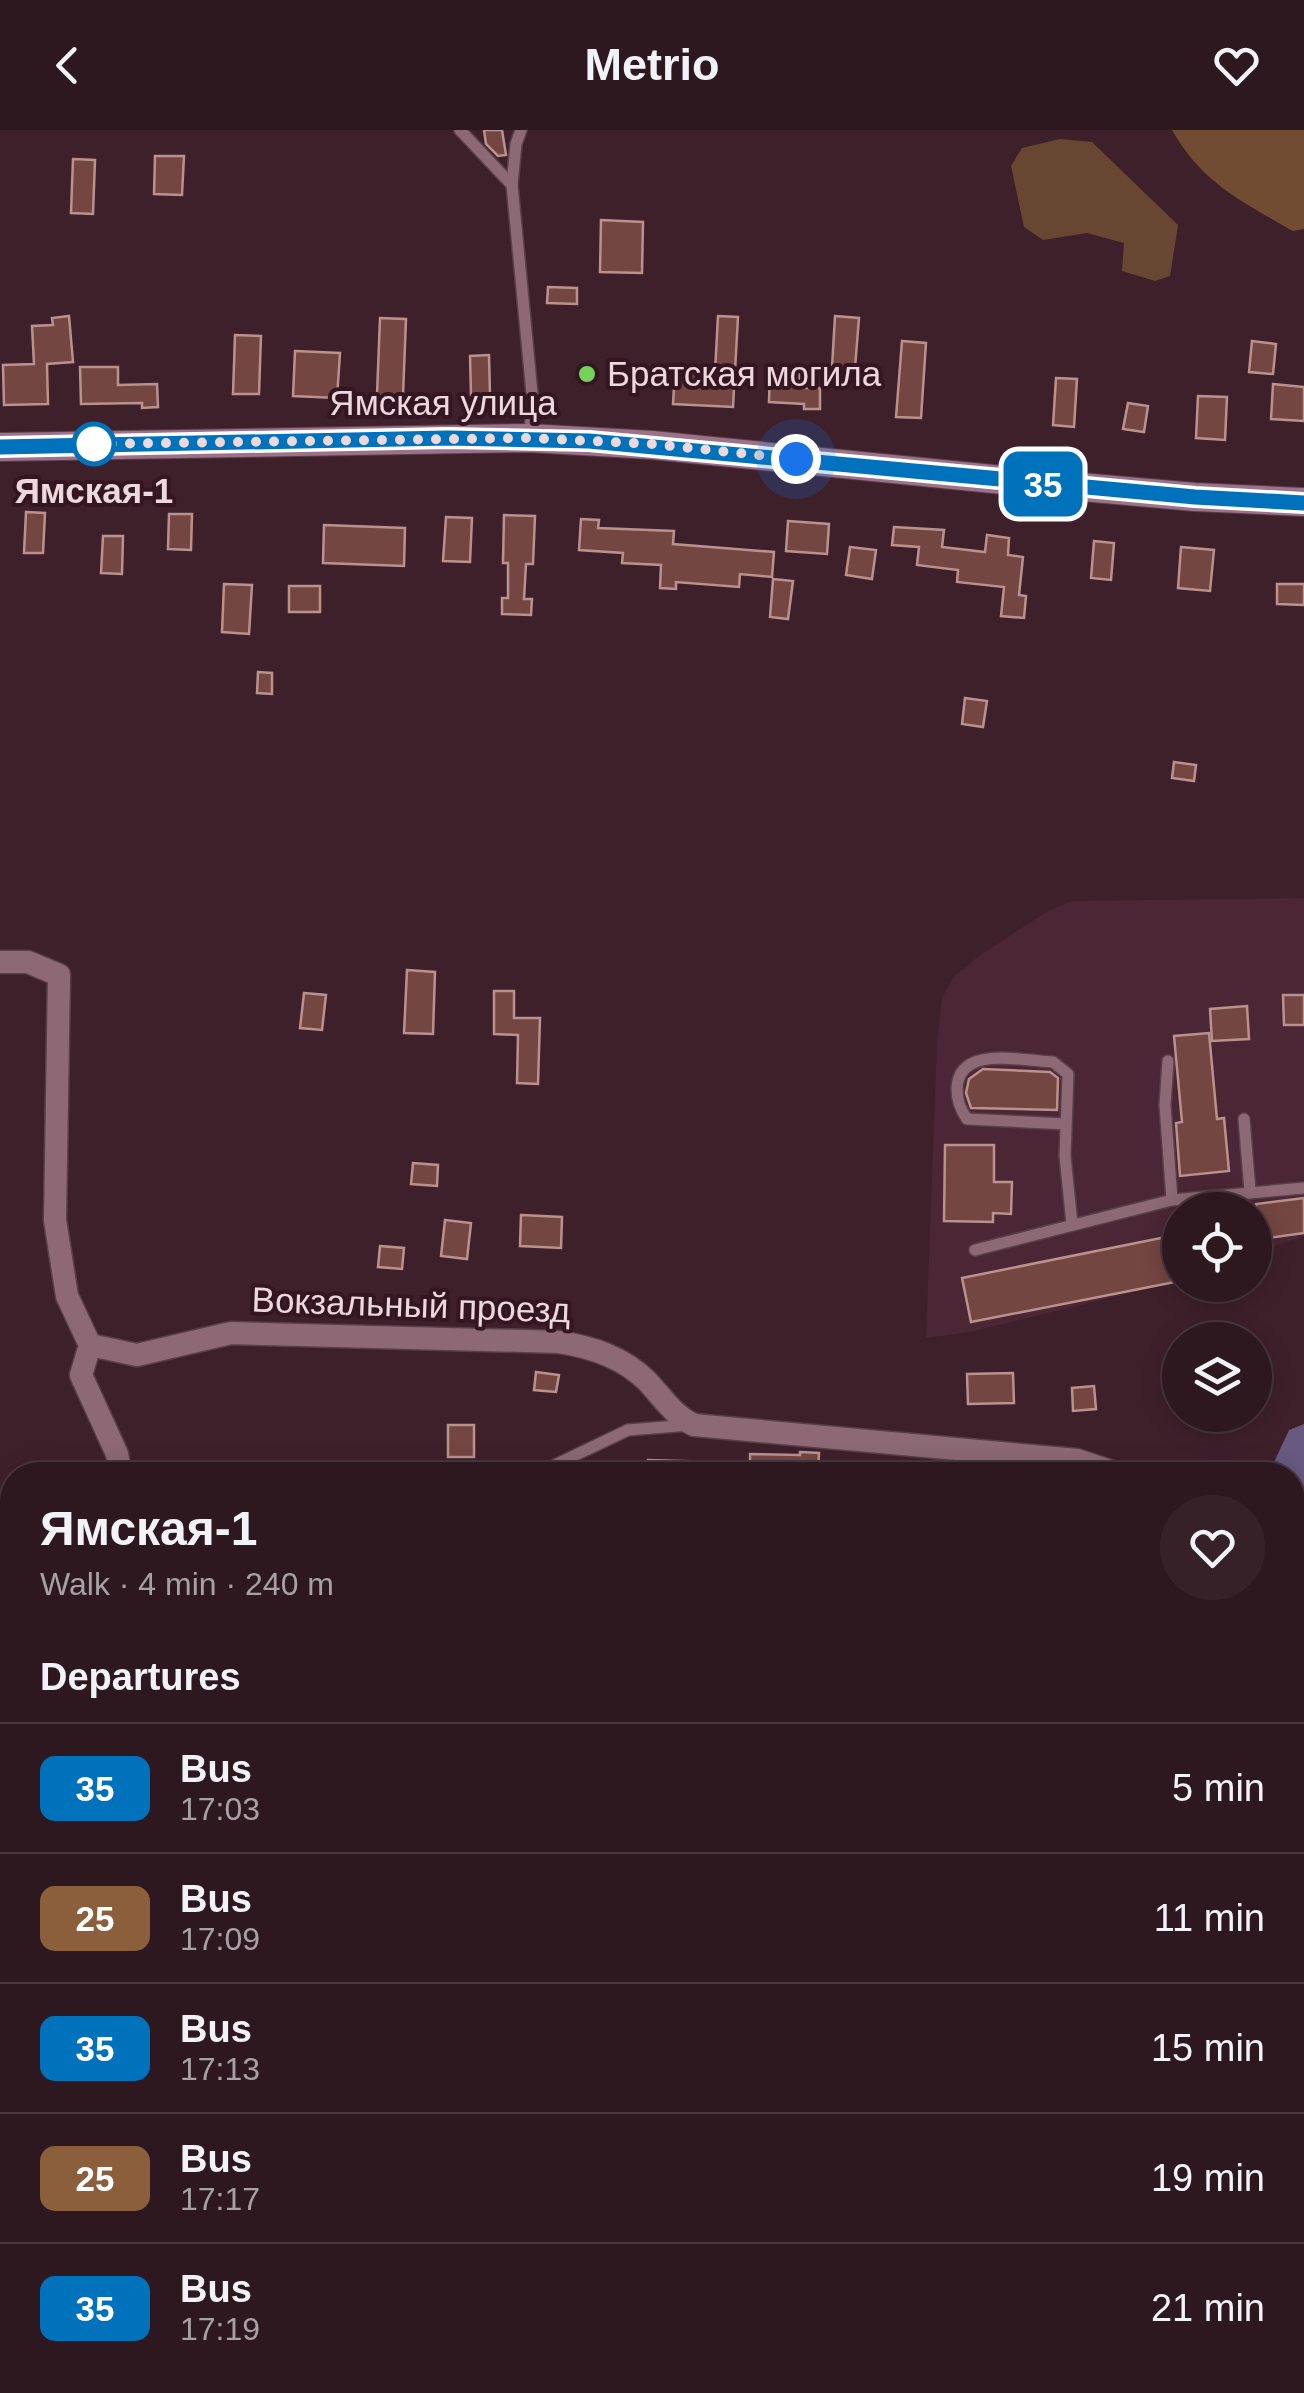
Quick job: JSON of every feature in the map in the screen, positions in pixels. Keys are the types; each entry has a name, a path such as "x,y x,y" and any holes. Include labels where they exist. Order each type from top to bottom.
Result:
{"main road":[{"name":"Ямская улица","path":"0,446 529,438 652,444 1032,483 1304,502"}],"street":[{"path":"0,962 28,962 59,975 55,1220 67,1296 90,1346 81,1374 119,1462"},
{"name":"Вокзальный проезд","path":"90,1346 137,1355 231,1333 559,1342 592,1348 620,1361 643,1377 672,1412 694,1425"},
{"path":"694,1425 1083,1462"}],"lane":[{"path":"460,130 512,185"},
{"path":"521,130 512,185 533,404 529,438"},
{"path":"1066,1124 968,1118 960,1109 959,1075 966,1064 978,1059 1053,1062 1068,1074 1066,1124 1064,1156 1072,1224"},
{"path":"1168,1061 1165,1105 1171,1192"},
{"path":"1244,1118 1250,1191"},
{"path":"1241,1192 1304,1188"},
{"path":"975,1250 1162,1202"},
{"path":"561,1462 628,1430 694,1425"}],"shaded area":[{"path":"1172,130 1304,130 1304,229 1293,231 1225,190 1197,164"},
{"path":"1060,139 1092,142 1178,225 1170,276 1155,281 1122,271 1124,243 1087,233 1043,240 1024,227 1011,166 1022,148"},
{"path":"1304,898 1304,1236 1272,1247 1272,1192 1162,1192 1162,1285 970,1332 926,1338 942,998 953,977 979,956 1048,911 1072,901"},
{"path":"1304,1424 1304,1462 1274,1462 1289,1430"}],"building":[{"path":"484,130 502,130 506,155 498,156 486,144"},
{"path":"155,156 184,156 182,195 154,194"},
{"path":"73,159 95,160 93,214 71,213"},
{"path":"601,220 643,222 642,273 600,272"},
{"path":"548,287 577,288 577,304 547,303"},
{"path":"69,316 73,362 47,364 48,404 4,405 3,365 34,364 32,326 53,325 52,318"},
{"path":"718,316 738,317 733,407 673,404 675,370 715,372"},
{"path":"835,316 859,318 855,368 832,367"},
{"path":"380,318 406,319 403,396 377,395"},
{"path":"235,335 261,336 259,394 233,394"},
{"path":"902,341 926,343 921,418 896,417"},
{"path":"1252,341 1276,344 1273,374 1249,372"},
{"path":"295,351 340,353 337,398 293,396"},
{"path":"489,355 490,395 471,395 470,356"},
{"path":"80,367 118,367 118,385 157,384 158,407 142,408 142,403 81,404"},
{"path":"770,369 800,370 799,388 820,388 820,409 769,402"},
{"path":"1056,378 1077,379 1074,427 1053,425"},
{"path":"1273,384 1304,387 1304,421 1271,419"},
{"path":"1198,396 1227,397 1225,440 1196,438"},
{"path":"1128,403 1148,406 1144,432 1123,429"},
{"path":"26,512 45,513 43,553 24,553"},
{"path":"169,514 192,514 191,550 168,549"},
{"path":"504,515 535,516 533,564 526,564 524,599 532,599 531,615 502,614 502,598 508,598 508,563 503,563"},
{"path":"446,517 472,518 470,562 443,561"},
{"path":"581,519 599,520 598,528 674,531 673,544 774,552 772,577 740,574 739,587 676,582 676,589 660,588 661,565 622,563 623,553 579,550"},
{"path":"788,521 829,524 827,554 786,551"},
{"path":"324,525 405,528 404,566 323,563"},
{"path":"894,527 944,530 942,547 985,552 987,535 1009,538 1008,555 1023,557 1019,595 1026,596 1024,618 1001,616 1004,587 957,582 958,570 917,565 919,547 892,545"},
{"path":"103,536 123,536 122,574 101,573"},
{"path":"1094,541 1114,543 1111,580 1091,578"},
{"path":"850,547 876,550 872,579 846,575"},
{"path":"1181,547 1214,550 1210,591 1178,588"},
{"path":"773,579 793,581 788,619 770,617"},
{"path":"224,584 252,585 249,634 222,632"},
{"path":"1277,584 1304,584 1304,605 1277,604"},
{"path":"289,586 320,586 320,612 289,612"},
{"path":"258,672 272,673 272,694 257,693"},
{"path":"965,698 987,701 983,727 962,724"},
{"path":"1174,762 1196,765 1194,781 1172,778"},
{"path":"407,970 435,972 433,1034 404,1033"},
{"path":"494,991 514,991 514,1018 540,1018 538,1084 517,1083 518,1035 494,1034"},
{"path":"304,993 326,995 322,1030 300,1028"},
{"path":"1283,995 1304,995 1304,1025 1284,1025"},
{"path":"1247,1006 1249,1039 1212,1041 1210,1009"},
{"path":"1209,1033 1217,1119 1224,1118 1229,1171 1180,1176 1176,1123 1182,1122 1174,1036"},
{"path":"983,1069 1050,1072 1058,1078 1057,1110 971,1108 966,1093 969,1079"},
{"path":"945,1145 994,1145 994,1182 1012,1182 1011,1214 993,1213 993,1222 944,1221"},
{"path":"413,1163 438,1165 437,1186 411,1184"},
{"path":"1304,1198 1304,1233 1272,1238 1272,1202"},
{"path":"521,1215 562,1217 561,1248 520,1246"},
{"path":"445,1220 471,1223 467,1259 441,1256"},
{"path":"1162,1238 1162,1285 971,1322 962,1278"},
{"path":"380,1246 404,1248 402,1269 378,1267"},
{"path":"536,1372 559,1375 556,1392 534,1390"},
{"path":"1013,1373 1014,1403 968,1404 967,1374"},
{"path":"1094,1386 1096,1409 1073,1411 1072,1388"},
{"path":"448,1425 474,1425 474,1457 448,1457"},
{"path":"819,1453 819,1462 750,1462 750,1454"},
{"path":"648,1460 717,1462 648,1462"}],"bus line":[{"name":"35","path":"0,447 529,438 683,447 977,478 1304,503"}],"place":[{"name":"Братская могила","path":"587,374"},
{"name":"Ямская-1","path":"94,444"}],"route":[{"path":"94,444 529,438 652,444 796,459"}]}
